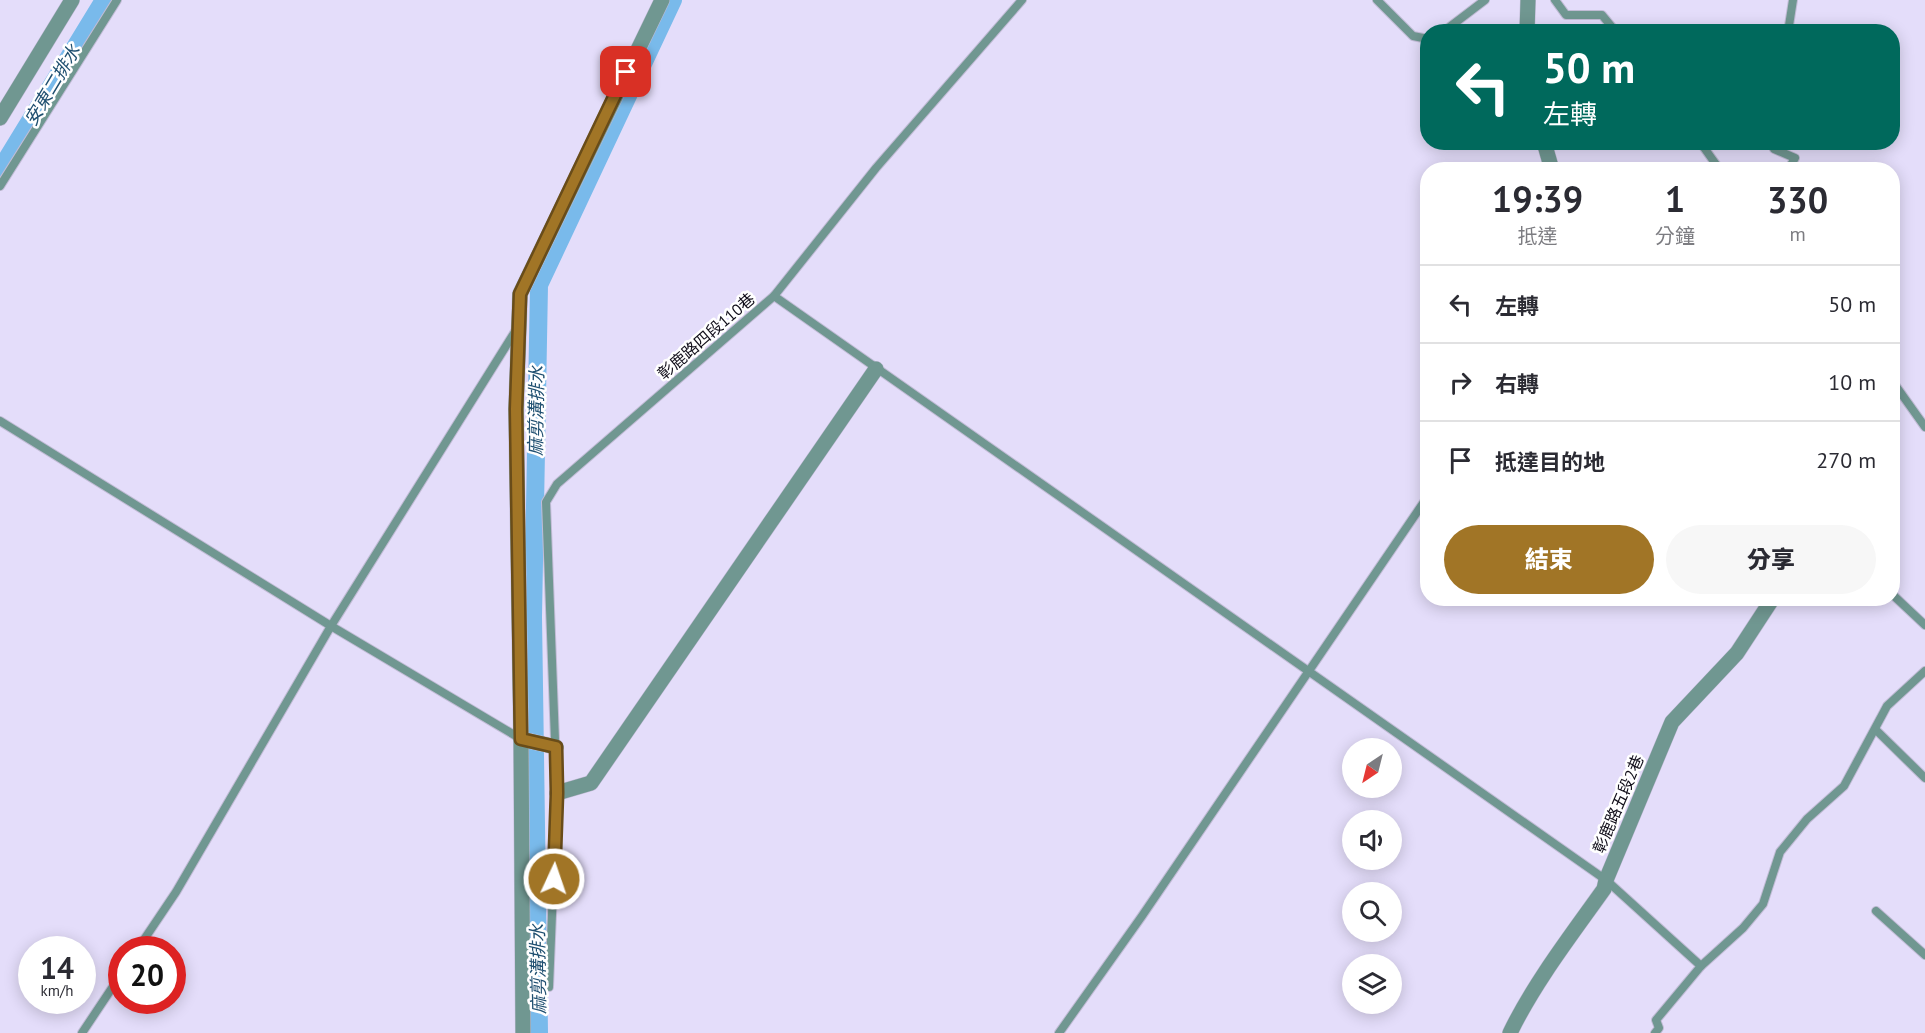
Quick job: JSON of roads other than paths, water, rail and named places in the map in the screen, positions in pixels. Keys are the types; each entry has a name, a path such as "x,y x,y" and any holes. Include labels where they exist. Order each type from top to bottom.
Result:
{"street":[{"path":"0,118 72,0"},
{"path":"523,1033 516,409 520,294 662,0"},
{"path":"1527,24 1528,0"},
{"path":"557,793 591,783 876,369"},
{"name":"彰鹿路五段2巷","path":"1510,1033 1517,1018 1565,943 1604,889 1672,722 1737,653 1768,606"},
{"path":"521,739 556,741"}],"lane":[{"path":"0,186 117,0"},
{"name":"彰鹿路四段110巷","path":"549,987 557,793 546,502 557,484 774,296 876,168 1022,0"},
{"path":"1377,0 1413,36 1420,37"},
{"path":"1454,24 1485,0"},
{"path":"1555,0 1566,15 1602,15 1609,24"},
{"path":"1789,24 1793,0"},
{"path":"1776,150 1795,158 1793,162"},
{"path":"774,296 1606,880 1701,966"},
{"path":"146,936 176,892 331,626 519,324"},
{"path":"1900,392 1925,427"},
{"path":"0,422 331,626 521,739"},
{"path":"1059,1033 1142,916 1420,508"},
{"path":"1900,602 1925,625"},
{"path":"1655,1033 1659,1028 1656,1020 1701,966 1743,928 1763,904 1780,852 1807,819 1844,786 1887,706 1925,671"},
{"path":"1876,730 1925,778"},
{"path":"1876,911 1925,955"},
{"path":"82,1033 108,994"}],"waterway":[{"name":"安東二排水","path":"0,170 104,0"},
{"name":"麻剪溝排水","path":"539,1033 533,617 539,285 673,0"}]}
